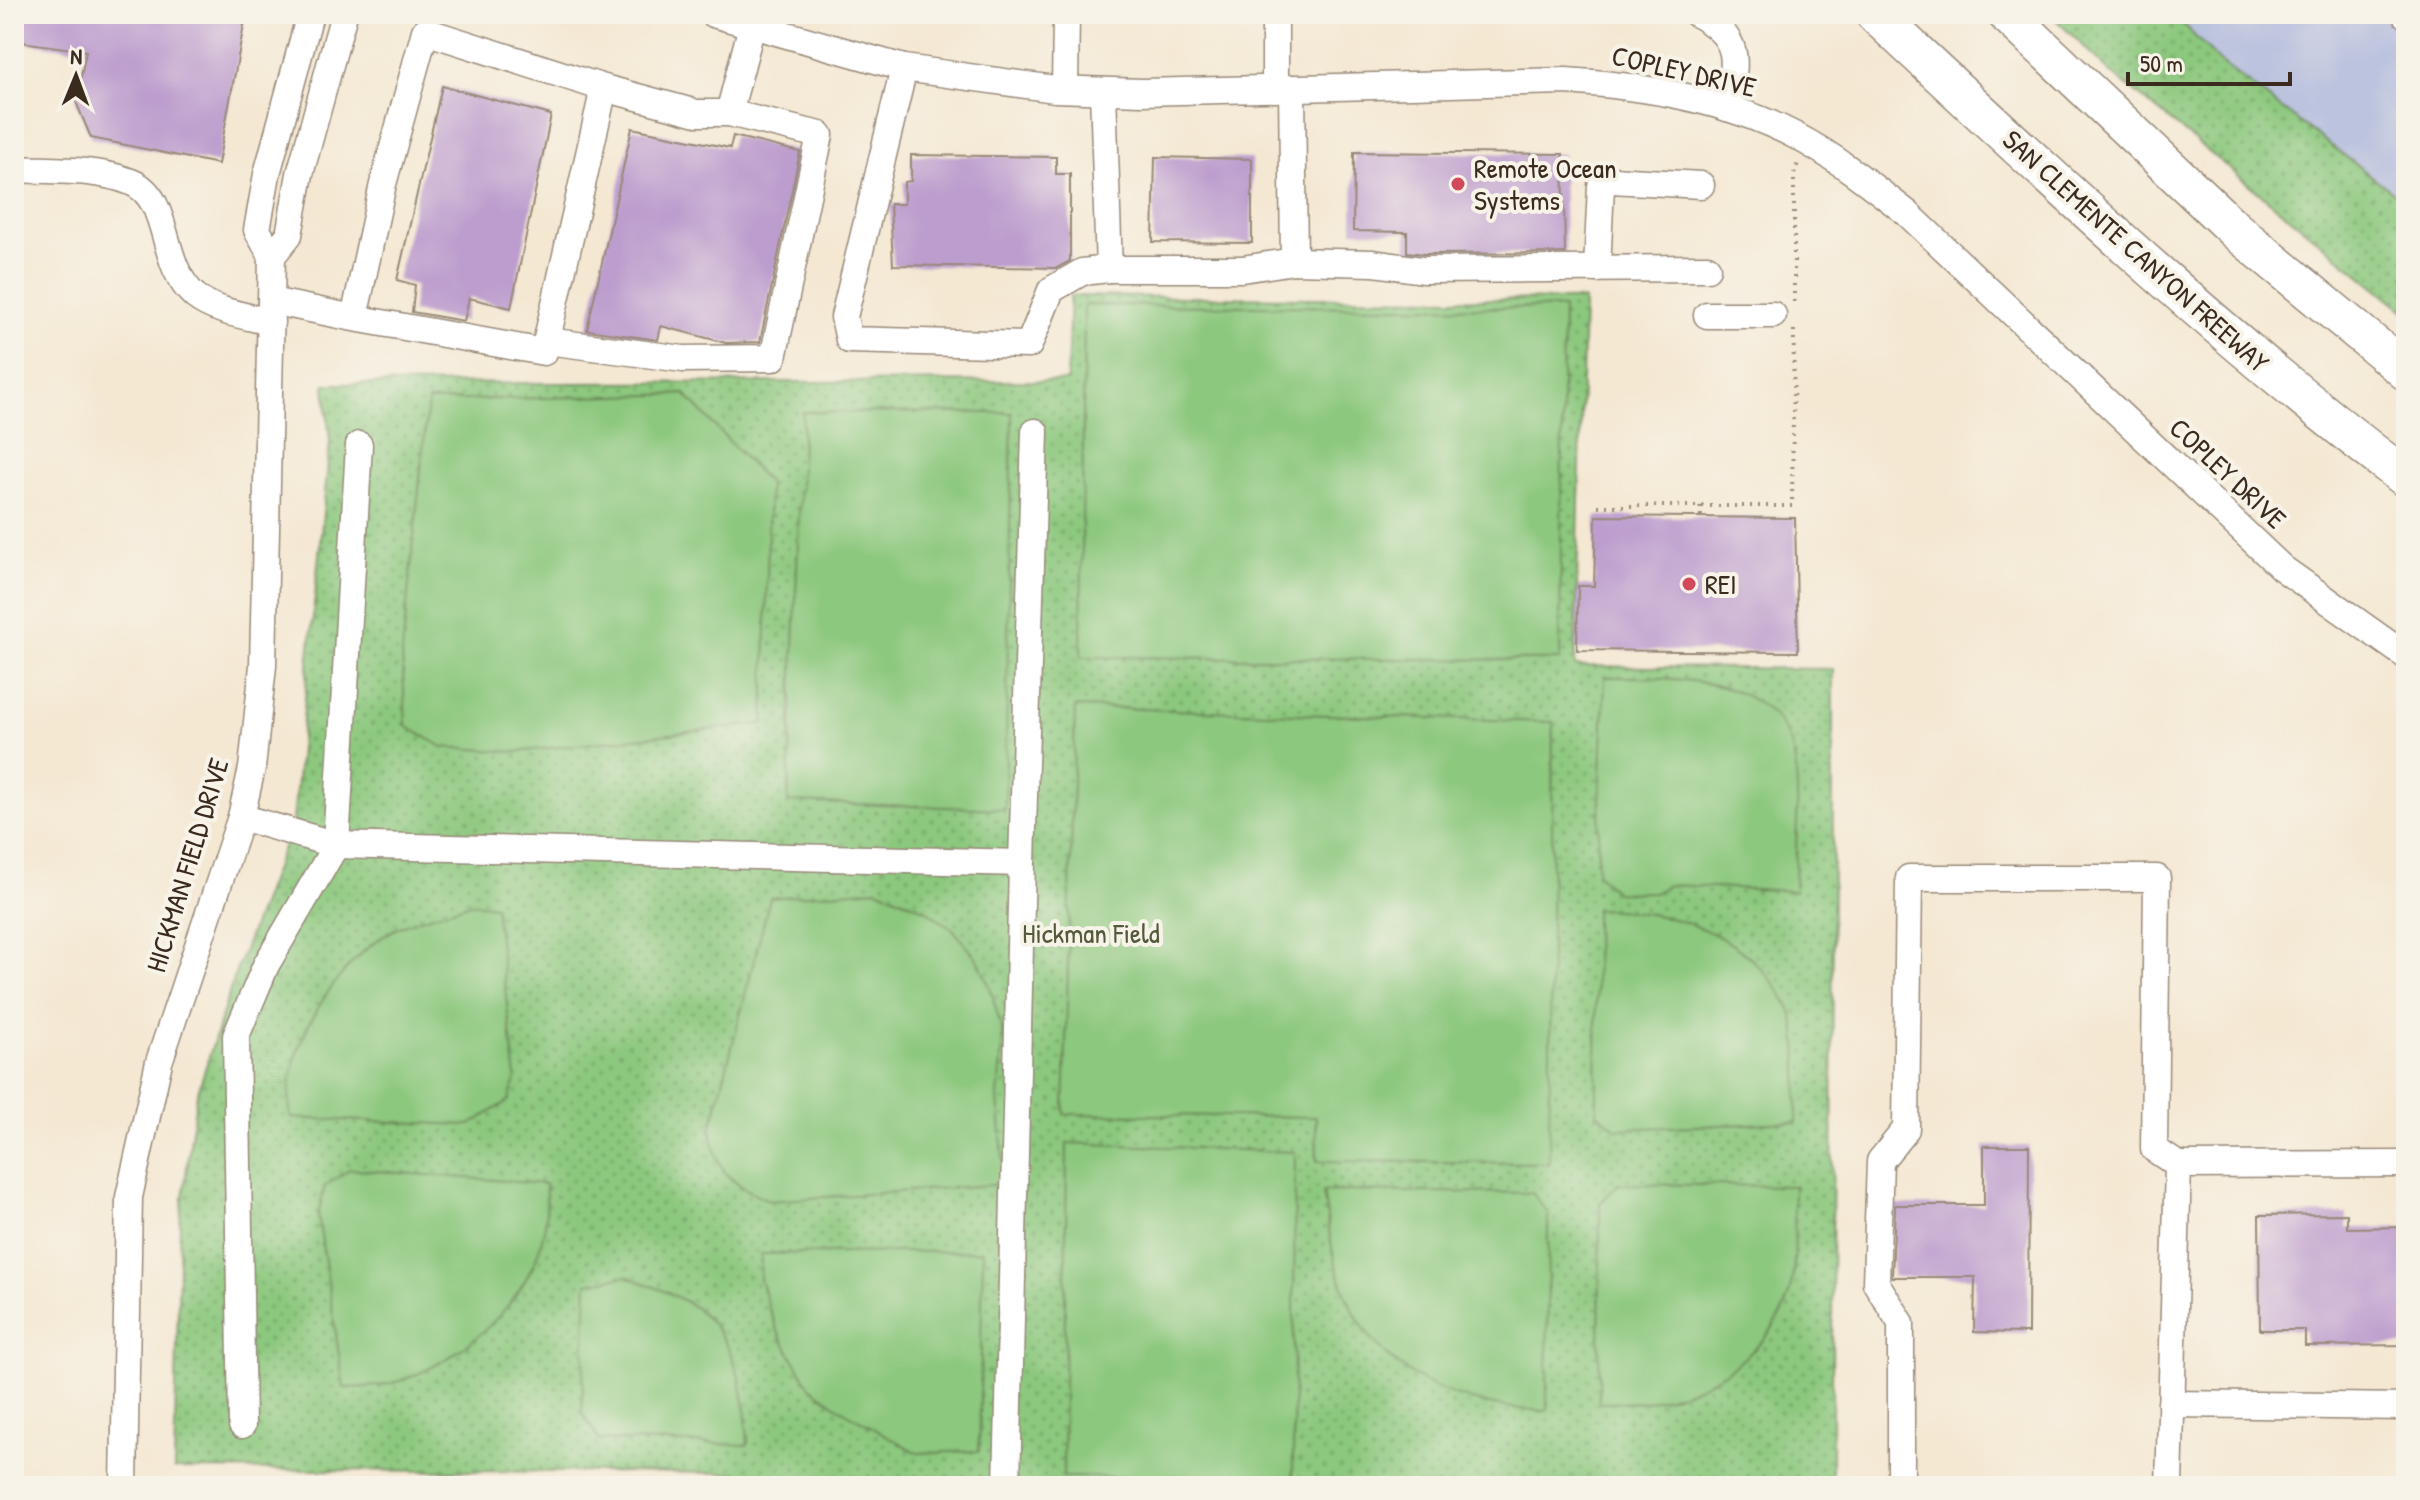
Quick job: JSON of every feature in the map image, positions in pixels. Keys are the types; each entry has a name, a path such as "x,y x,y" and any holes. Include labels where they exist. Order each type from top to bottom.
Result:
{"highway":[{"name":"SAN CLEMENTE CANYON FREEWAY","path":"1875,14 2183,295 2307,403 2406,478"},
{"path":"2007,14 2235,230 2406,371"}],"street":[{"name":"HICKMAN FIELD DRIVE","path":"124,1486 129,1197 159,1062 241,817 252,768 263,666 272,256 257,230 267,174 310,14"},
{"name":"HICKMAN FIELD DRIVE","path":"272,256 289,235 300,174 344,14"},
{"name":"COPLEY DRIVE","path":"713,14 753,20 904,68 1065,89 1103,91 1566,81 1628,85 1727,108 1805,142 1854,172 1907,213 2282,568 2406,656"},
{"path":"1065,89 1066,14"},
{"path":"1275,14 1284,88 1294,261"},
{"path":"1697,14 1729,37 1736,62 1727,108"},
{"path":"729,113 753,20"},
{"path":"14,169 109,176 133,182 148,195 162,219 167,250 177,278 198,298 226,311 354,318 544,352 557,344 683,359 773,358 820,135 729,113 697,113 604,88 425,31 383,184 354,318"},
{"path":"904,68 844,317 849,340 1029,345 1051,290 1082,272 1109,269 1242,269 1294,261 1373,263 1423,270 1707,268"},
{"path":"557,344 604,88"},
{"path":"1103,91 1109,269"},
{"path":"1597,269 1601,186 1611,180 1701,185"},
{"path":"1707,315 1773,315"},
{"path":"1007,1486 1035,432"},
{"path":"242,1425 236,1036 266,965 336,845 359,445"},
{"path":"241,817 336,845 1022,863"},
{"path":"1905,1486 1901,1483 1901,1323 1876,1283 1880,1161 1906,1129 1909,878 2157,878 2154,1149 2178,1165 2406,1164"},
{"path":"2169,1486 2178,1165"},
{"path":"2171,1404 2406,1407"}],"path":[{"path":"1598,506 1792,506 1794,174 1805,142"},
{"path":"1700,506 1701,517"}],"shaded area":[{"path":"2173,14 2406,14 2406,202 2220,62"}],"green space":[{"path":"2050,14 2173,14 2220,62 2406,202 2406,312 2109,71"},
{"name":"Hickman Field","path":"1070,296 1584,300 1575,666 1833,669 1832,1486 738,1486 738,1473 174,1469 180,1221 196,1098 236,971 293,821 330,442 325,384 1067,381"},
{"path":"1084,305 1563,308 1560,660 1081,657"},
{"path":"685,394 769,484 764,723 516,752 443,747 406,726 402,653 428,401"},
{"path":"803,412 1012,413 1005,809 788,802"},
{"path":"1605,677 1660,678 1720,686 1746,696 1769,711 1786,732 1795,761 1795,891 1668,885 1656,892 1617,893 1597,874"},
{"path":"1075,707 1553,722 1549,1163 1317,1161 1316,1117 1064,1114"},
{"path":"877,889 924,909 953,929 978,960 990,987 1003,1034 998,1097 1005,1184 770,1201 727,1175 717,1157 711,1129 770,898"},
{"path":"471,903 495,906 516,1079 508,1101 470,1125 291,1118 289,1092 303,1037 316,1010 352,962 395,929"},
{"path":"1595,909 1644,913 1692,925 1735,946 1754,961 1781,993 1793,1017 1798,1056 1797,1122 1617,1129 1597,1113"},
{"path":"1067,1143 1295,1152 1293,1477 1063,1477"},
{"path":"350,1169 545,1184 546,1217 540,1248 527,1277 509,1304 487,1328 462,1349 434,1366 398,1382 344,1388 318,1215 325,1186"},
{"path":"1618,1184 1794,1186 1794,1265 1790,1290 1782,1311 1770,1331 1736,1365 1693,1389 1670,1397 1642,1402 1599,1403 1600,1203"},
{"path":"1323,1191 1532,1193 1548,1213 1547,1411 1481,1402 1451,1393 1422,1380 1397,1363 1374,1341 1355,1314 1341,1282 1332,1249"},
{"path":"983,1251 979,1451 917,1453 844,1411 810,1387 780,1336 760,1279 761,1254"},
{"path":"626,1276 686,1302 715,1327 733,1358 738,1375 748,1445 599,1440 582,1412 587,1283"}],"building":[{"path":"14,14 246,14 218,164 91,138 76,102 86,51 14,41"},
{"path":"442,86 551,115 511,308 469,298 464,321 412,312 415,285 397,280"},
{"path":"632,128 730,148 733,136 800,152 760,342 726,343 661,326 658,340 587,330"},
{"path":"1354,152 1563,154 1565,253 1424,254 1407,252 1407,232 1353,231"},
{"path":"911,155 1056,157 1056,174 1070,174 1070,261 1057,268 893,265 890,204 904,204 904,182 911,181"},
{"path":"1155,157 1252,159 1252,243 1153,242"},
{"path":"1596,516 1795,518 1798,652 1577,650 1578,586 1594,586"},
{"path":"1984,1146 2029,1146 2028,1333 1974,1332 1975,1277 1892,1277 1895,1205 1984,1205"},
{"path":"2347,1214 2347,1228 2406,1227 2406,1345 2305,1346 2305,1330 2260,1330 2259,1215"}],"place":[{"name":"Remote Ocean Systems","path":"1458,184"},
{"name":"REI","path":"1689,584"}]}
